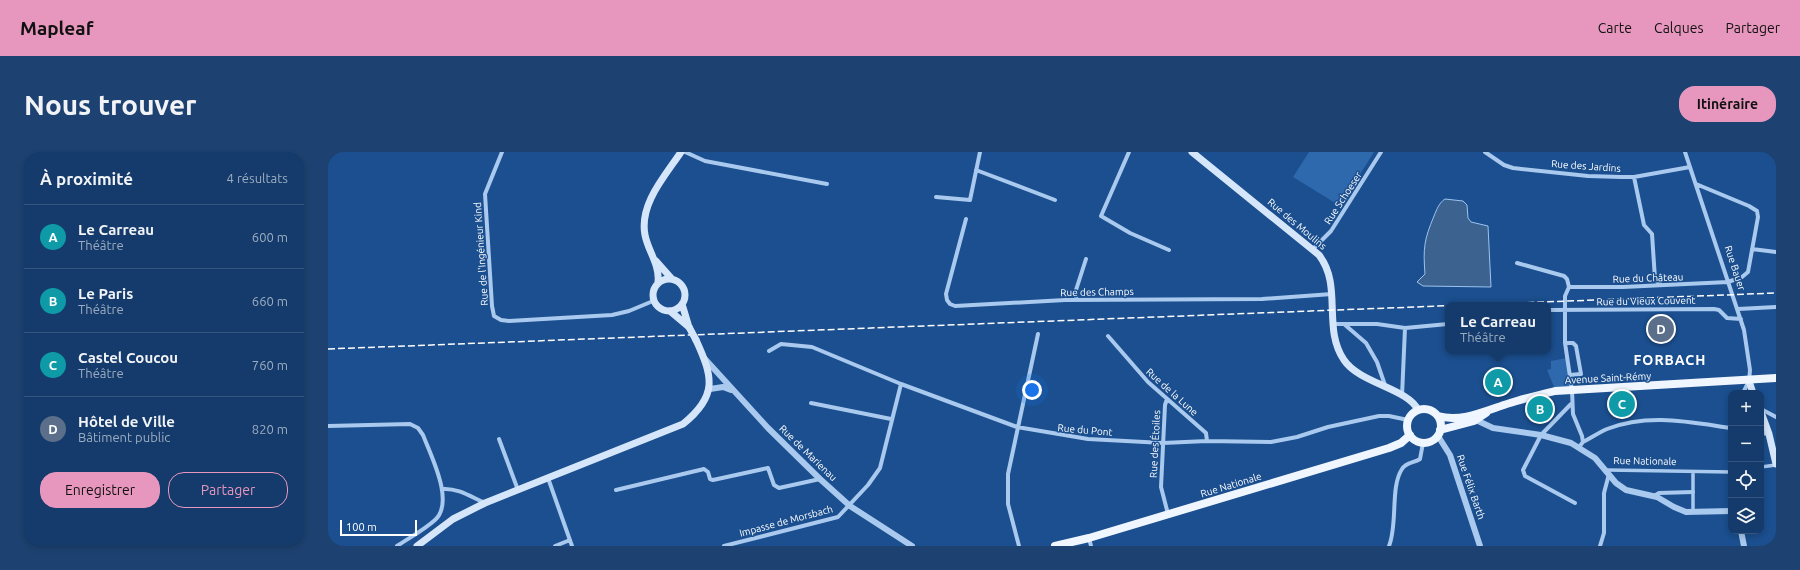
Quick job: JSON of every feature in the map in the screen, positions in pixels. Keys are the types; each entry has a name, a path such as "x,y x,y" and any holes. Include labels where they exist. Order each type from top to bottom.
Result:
{"main road":[{"path":"681,152 652,195 647,207 645,234 659,276 658,282 653,291 653,301 660,309 670,312 689,327"},
{"name":"Rue des Moulins","path":"1192,152 1313,249 1323,260 1329,271 1335,342 1347,365 1358,373 1414,403 1418,410"},
{"path":"654,260 684,289 684,300 682,304 670,312"},
{"path":"658,282 672,279"},
{"path":"417,546 453,519 485,503 683,424 699,410 710,389 709,373 704,358 689,327 682,304"},
{"name":"Avenue Saint-Rémy","path":"1438,416 1459,418 1526,398 1556,391 1749,381 1776,378"},
{"name":"Rue Bauer","path":"1749,381 1752,390"},
{"name":"Avenue Saint-Rémy","path":"1439,433 1476,420 1491,409"},
{"path":"1418,410 1430,410 1438,416 1441,422 1439,433 1430,442 1418,442 1410,435 1407,425 1408,420 1418,410"},
{"path":"1764,419 1776,464"},
{"name":"Rue Nationale","path":"1055,546 1090,542 1168,514 1389,448 1401,443 1410,435"}],"street":[{"name":"Rue de l'Ingénieur Kind","path":"502,152 485,194 492,306 494,316 501,320 509,321 612,315 629,311 653,301"},
{"path":"685,152 704,161 827,184"},
{"path":"936,197 970,200 980,152"},
{"path":"1129,152 1101,216 1130,233 1169,250"},
{"name":"Rue Schoeser","path":"1313,249 1331,231 1381,152"},
{"name":"Rue des Jardins","path":"1485,152 1504,165 1513,168 1600,176 1634,177 1690,166"},
{"name":"Rue Bauer","path":"1685,152 1741,319 1750,370 1749,381"},
{"path":"976,170 1055,200"},
{"path":"1634,177 1644,225 1652,234 1656,279 1661,285"},
{"path":"1696,184 1749,206 1757,211 1758,217 1747,274 1728,282"},
{"name":"Rue des Champs","path":"966,219 946,294 947,300 950,304 1076,300 1262,298 1332,294"},
{"path":"1752,249 1776,252"},
{"name":"Rue des Champs","path":"1076,300 1076,290 1086,259"},
{"path":"1517,263 1564,276 1569,287 1565,296 1565,343 1572,390 1573,414 1582,436 1581,445"},
{"name":"Rue du Château","path":"1569,287 1728,282"},
{"path":"1738,309 1776,307"},
{"name":"Rue du Vieux Couvent","path":"1551,310 1714,309 1719,310 1727,318 1741,319"},
{"path":"1333,324 1386,325 1405,328 1445,324"},
{"path":"1344,324 1366,342 1377,362 1385,381 1386,388"},
{"path":"1402,396 1405,328"},
{"path":"1018,546 1008,496 1008,474 1038,334"},
{"name":"Rue de la Lune","path":"1108,336 1148,382 1206,433 1207,441"},
{"path":"1565,343 1573,343 1576,346 1581,374 1570,375"},
{"name":"Rue du Pont","path":"769,352 781,344 812,347 901,384 1018,427 1088,439 1164,443 1207,441 1271,442 1297,437 1328,427 1379,416 1389,416 1408,420"},
{"name":"Rue de Marienau","path":"704,358 733,390 820,479 850,506 912,546"},
{"path":"1744,390 1749,381"},
{"path":"850,506 880,468 901,384"},
{"path":"710,389 723,387 733,390"},
{"name":"Rue des Étoiles","path":"1168,399 1165,405 1161,487 1168,514"},
{"path":"811,403 891,420"},
{"path":"1572,404 1541,436 1523,470 1525,476 1575,503"},
{"path":"1764,411 1776,417"},
{"path":"1581,445 1608,429 1651,420 1672,419 1728,428"},
{"name":"Rue Nationale","path":"1476,420 1493,428 1541,436 1581,445 1608,472 1728,472"},
{"path":"328,426 410,424 418,428 423,435 442,489 443,502 441,513 435,520 397,546"},
{"name":"Rue Félix Barth","path":"1439,433 1450,455 1480,546"},
{"path":"1764,433 1769,434"},
{"path":"499,439 518,490"},
{"path":"1389,546 1395,523 1396,491 1399,475 1402,469 1408,464 1420,459 1423,443"},
{"path":"1764,466 1776,464"},
{"path":"616,490 704,469 708,472 710,479 713,480 768,468 774,485 779,488 820,479"},
{"path":"1600,546 1604,533 1604,493 1607,487 1608,472"},
{"path":"1608,472 1616,483 1626,490 1654,496 1674,507 1693,512 1728,511"},
{"path":"1693,472 1693,512"},
{"path":"548,478 572,546"},
{"path":"1607,487 1616,483"},
{"path":"442,489 452,489 462,492 485,503"},
{"path":"1654,496 1659,493 1693,492"},
{"name":"Impasse de Morsbach","path":"724,546 838,517 850,506"},
{"path":"1742,534 1744,546"},
{"path":"555,546 570,540"}],"shaded area":[{"path":"1309,152 1374,152 1340,206 1293,177"},
{"path":"1445,199 1463,201 1467,205 1468,218 1471,222 1488,226 1491,287 1423,286 1417,282 1425,274 1424,251 1428,232 1437,209 1441,202"},
{"path":"1566,358 1571,387 1555,389 1547,370 1551,369 1551,361"}],"railway":[{"path":"1543,302 1776,293"},
{"path":"328,349 1445,306"}],"place":[{"name":"Hôtel de Ville","path":"1661,329"},
{"name":"Le Carreau","path":"1498,382"},
{"name":"Castel Coucou","path":"1622,404"},
{"name":"Le Paris","path":"1540,409"}],"district":[{"name":"FORBACH","path":"1670,360"}]}
